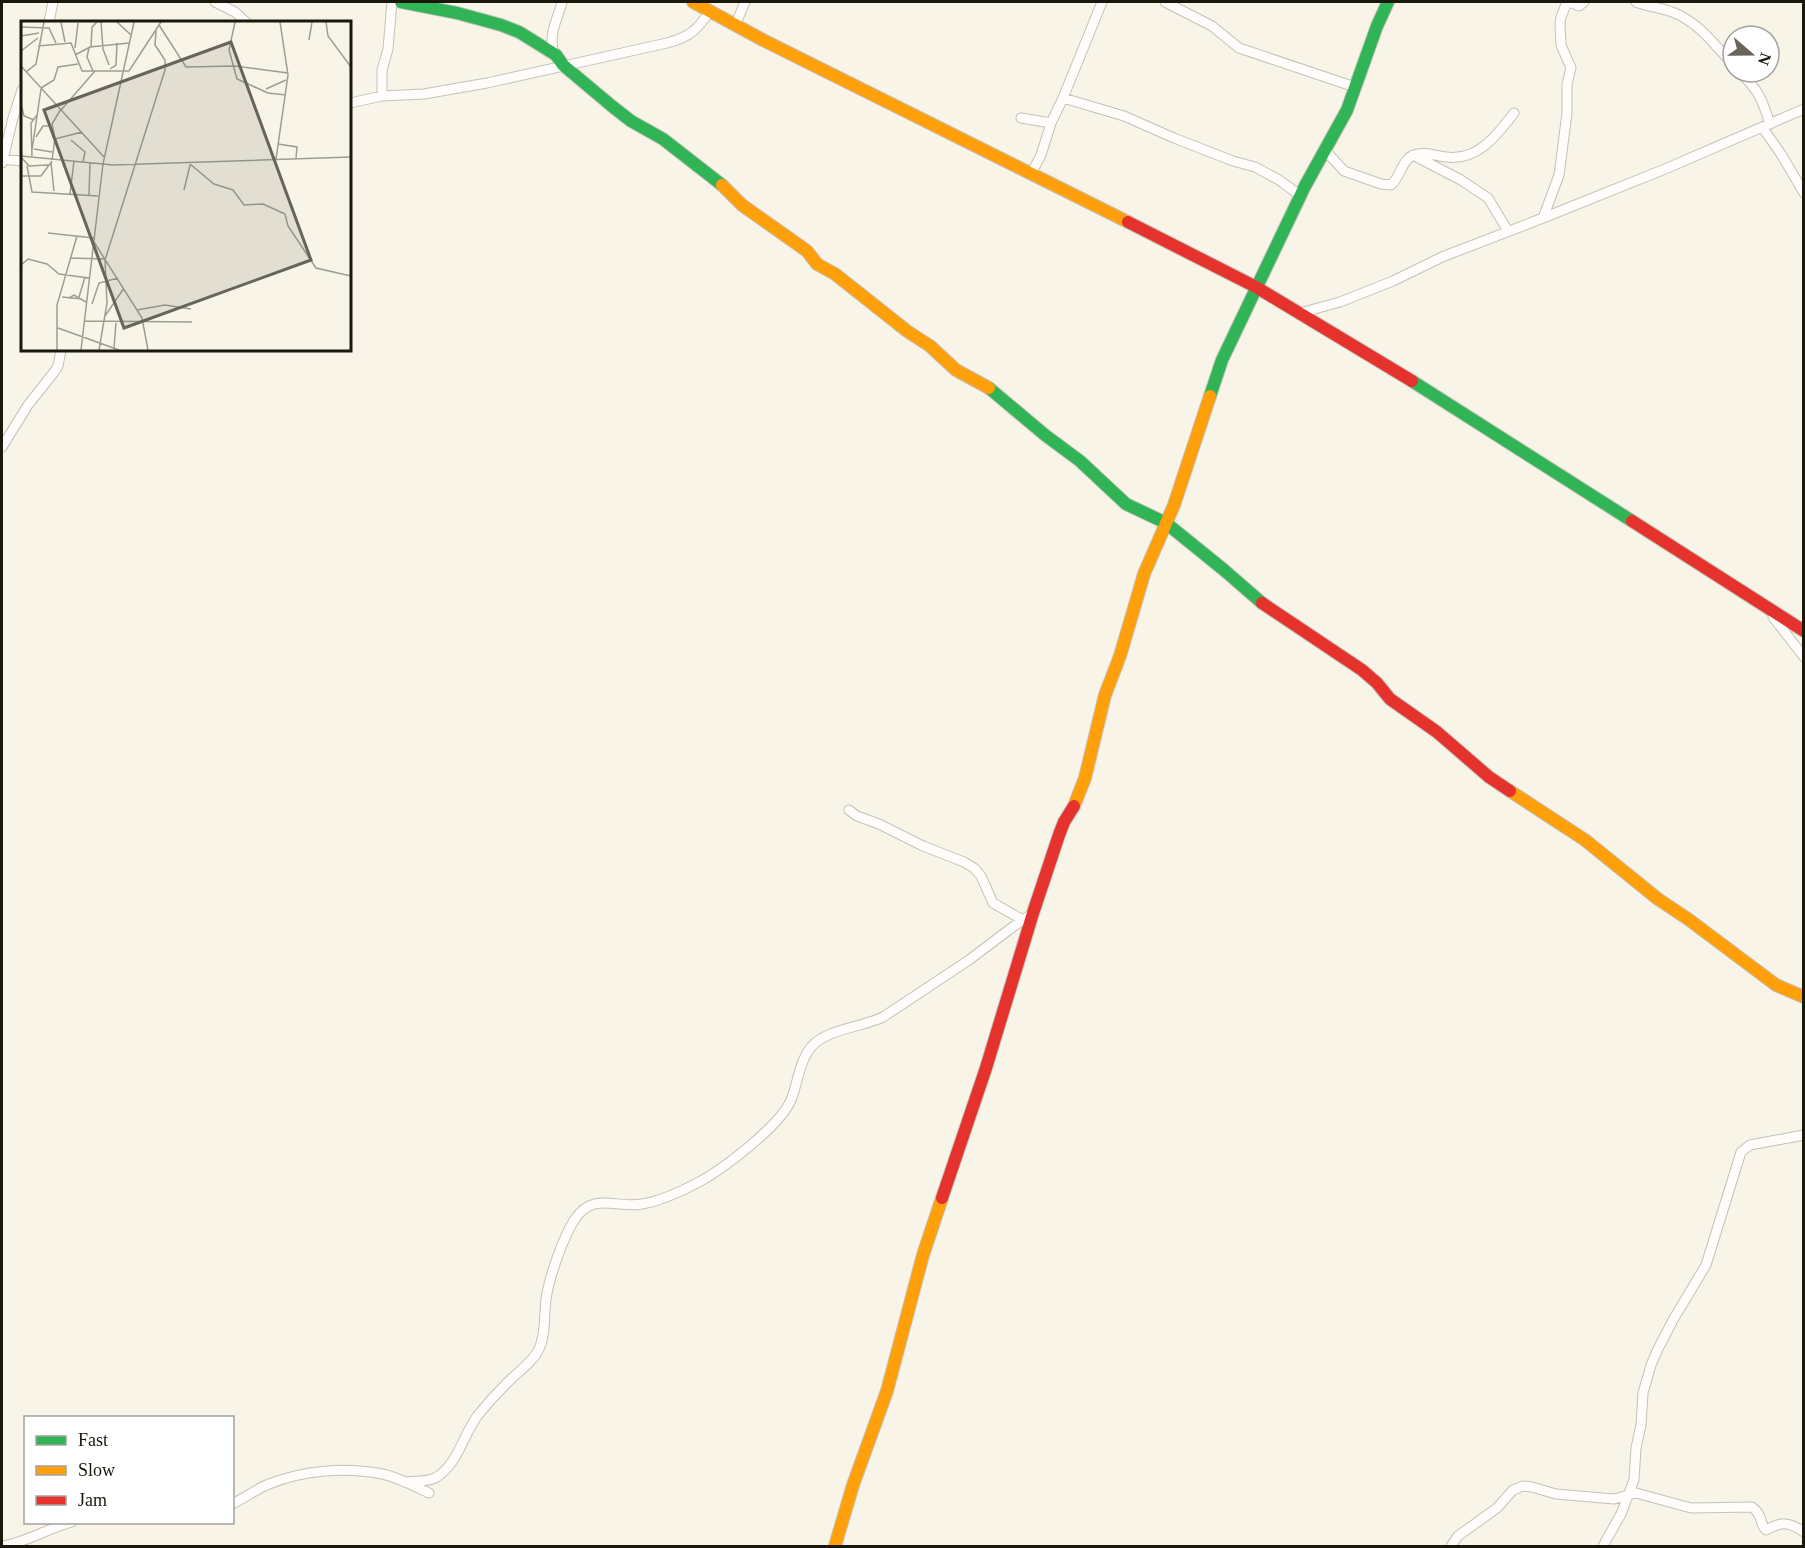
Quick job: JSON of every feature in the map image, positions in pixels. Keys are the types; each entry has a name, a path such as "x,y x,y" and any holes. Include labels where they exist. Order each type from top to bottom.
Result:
{"main road":[{"path":"401,2 457,13 501,25 546,47 563,65 631,121 663,139 718,181 742,205 807,251 817,264 835,274 930,346 956,370 992,390 1080,461 1126,504 1166,523 1258,601 1362,670 1390,699 1437,732 1489,777 1585,840 1658,899 1776,985 1803,997"},
{"path":"693,2 735,26 1256,287 1447,402 1803,631"},
{"path":"835,1546 853,1485 887,1391 923,1255 986,1068 1028,916 1064,822 1077,801 1105,695 1120,656 1144,574 1174,505 1222,360 1324,149 1347,110 1373,36 1388,2"}],"street":[{"path":"49,21 53,2"},
{"path":"215,2 235,12 245,21"},
{"path":"382,96 382,70 388,49 392,2"},
{"path":"554,54 551,37 562,2"},
{"path":"735,26 746,2"},
{"path":"1031,174 1045,145 1051,123 1102,2"},
{"path":"1165,2 1212,26 1239,48 1355,87"},
{"path":"1544,218 1559,175 1567,113 1567,84 1571,68 1561,45 1561,17 1568,2 1579,6 1584,2"},
{"path":"1635,2 1670,11 1683,17 1700,28 1721,51"},
{"path":"1670,11 1676,2"},
{"path":"351,103 382,96 424,94 447,90 682,39 699,27 710,11"},
{"path":"1752,84 1761,97 1766,126 1803,193"},
{"path":"21,93 2,160 21,161"},
{"path":"1063,98 1124,116 1233,161 1255,167 1279,180 1301,196"},
{"path":"1300,314 1393,282 1442,257 1665,169 1803,109"},
{"path":"1324,149 1344,171 1390,185 1394,183 1406,161 1413,155 1429,154 1461,158 1469,155 1488,143 1514,113"},
{"path":"1021,117 1051,123"},
{"path":"1413,155 1461,180 1488,198 1508,231"},
{"path":"2,447 28,405 55,371 61,351"},
{"path":"1766,608 1800,650 1803,657"},
{"path":"849,810 857,816 923,846 964,862 981,876 993,903 1028,916"},
{"path":"404,1482 434,1479 446,1469 453,1462 479,1413 538,1351 546,1296 555,1264 570,1228 583,1210 599,1202 631,1205 646,1203 697,1183 721,1169 769,1130 789,1106 801,1064 812,1046 833,1034 874,1022 883,1017 969,960 1028,916"},
{"path":"1603,1546 1621,1514 1635,1470 1643,1393 1651,1365 1673,1320 1706,1265 1741,1152 1750,1145 1803,1135"},
{"path":"234,1503 271,1483 313,1472 339,1470 383,1474 429,1493"},
{"path":"1451,1546 1458,1536 1497,1508 1517,1488 1526,1486 1556,1494 1614,1499 1636,1493 1691,1508 1752,1507 1761,1517 1762,1526 1766,1530 1774,1525 1791,1524 1803,1532"},
{"path":"2,1545 22,1541 66,1524"}],"traffic: fast":[{"path":"401,2 457,13 519,32 556,55 563,65 613,107 631,121 663,139 722,185"},
{"path":"1210,396 1222,360 1305,186 1347,110 1388,2"},
{"path":"1412,381 1632,521"},
{"path":"989,388 1080,461 1126,504 1166,523 1262,603"}],"traffic: slow":[{"path":"693,2 763,40 1128,222"},
{"path":"722,185 742,205 807,251 817,264 835,274 907,331 930,346 956,370 989,388"},
{"path":"1074,806 1085,778 1105,695 1120,656 1144,574 1174,505 1210,396"},
{"path":"1510,791 1585,840 1658,899 1776,985 1804,997"},
{"path":"835,1546 853,1485 887,1391 923,1255 942,1198"}],"traffic: jam":[{"path":"1128,222 1256,287 1412,381"},
{"path":"1632,521 1804,631"},
{"path":"1262,603 1362,670 1390,699 1437,732 1489,777 1510,791"},
{"path":"942,1198 986,1068 1059,835 1074,806"}]}
